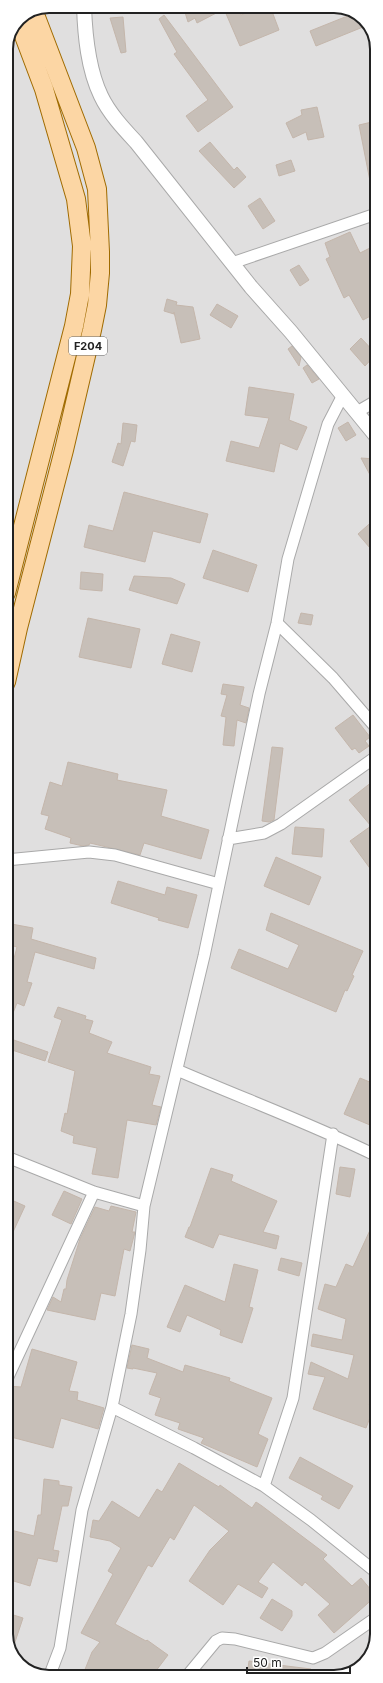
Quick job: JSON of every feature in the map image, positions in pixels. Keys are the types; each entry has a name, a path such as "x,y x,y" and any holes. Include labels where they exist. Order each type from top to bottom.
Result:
{"main road":[{"name":"F204","path":"13,650 62,458 90,337 97,305 100,273 97,189 86,148 35,16"},
{"name":"F204","path":"13,564 74,326 80,294 82,246 76,199 70,176 44,89 21,27"}],"street":[{"path":"84,13 84,26 92,72 101,97 121,126 136,142 232,263 370,428"},
{"path":"232,263 370,216"},
{"path":"52,1670 60,1648 82,1510 112,1406 131,1314 140,1250 144,1206 177,1070 219,884 259,694 277,623 288,559 328,424 343,395"},
{"path":"357,412 370,404"},
{"path":"277,623 333,678 370,721"},
{"path":"228,839 264,832 281,824 370,761"},
{"path":"13,859 89,852 115,855 219,884"},
{"path":"177,1070 333,1134 370,1152"},
{"path":"264,1486 293,1398 333,1134"},
{"path":"13,1160 94,1192 144,1206"},
{"path":"13,1366 94,1192"},
{"path":"112,1406 264,1486 312,1520 370,1567"},
{"path":"191,1670 216,1641 222,1638 235,1639 312,1658 326,1653 370,1622"}],"shaded area":[{"path":"337,13 344,14 358,22 363,27 369,42 370,1639 363,1656 352,1665 341,1669 46,1670 39,1669 25,1661 20,1656 14,1641 13,49 16,35 23,23 42,14"}],"building":[{"path":"185,13 216,13 197,23 195,18 188,22"},
{"path":"226,13 240,13 241,15 246,13 273,13 279,30 240,46"},
{"path":"164,15 233,107 198,132 186,116 208,100 174,54 177,52 159,19"},
{"path":"348,16 363,27 316,46 310,31"},
{"path":"123,17 126,52 121,53 110,18"},
{"path":"317,107 324,137 308,140 306,132 293,138 286,123 302,115 301,110"},
{"path":"370,122 370,181 359,125"},
{"path":"210,142 234,170 237,167 246,177 234,188 199,151"},
{"path":"291,160 295,171 279,176 276,165"},
{"path":"260,198 275,221 263,229 248,206"},
{"path":"350,232 360,253 370,248 370,316 363,320 349,295 344,298 326,259 330,257 325,243"},
{"path":"299,265 309,280 300,286 290,270"},
{"path":"167,299 177,302 176,305 193,307 200,339 181,343 174,312 174,314 164,311"},
{"path":"217,304 238,316 231,328 210,315"},
{"path":"361,338 370,348 370,361 365,366 350,349"},
{"path":"292,346 301,357 299,366 288,349"},
{"path":"307,365 319,379 312,383 303,368"},
{"path":"249,387 294,394 289,420 307,427 297,450 280,443 274,472 226,461 231,441 259,448 269,418 245,415"},
{"path":"348,422 356,435 346,441 338,428"},
{"path":"123,423 137,425 135,442 131,441 123,466 112,462 118,443 121,444"},
{"path":"361,458 370,459 370,475"},
{"path":"124,492 208,514 200,543 153,531 145,562 84,547 89,525 113,531"},
{"path":"370,523 370,548 358,534"},
{"path":"213,550 257,565 248,592 203,578"},
{"path":"81,572 103,574 102,591 80,589"},
{"path":"134,576 171,578 185,584 177,604 129,590"},
{"path":"301,613 313,615 311,625 298,623"},
{"path":"88,618 140,629 131,668 79,657"},
{"path":"171,634 200,642 192,672 162,664"},
{"path":"223,684 244,687 240,705 249,708 246,723 237,720 234,746 223,745 226,717 221,716 227,695 221,694"},
{"path":"353,715 370,737 365,741 369,746 359,753 355,748 352,750 335,728"},
{"path":"272,747 283,748 274,820 269,822 262,821"},
{"path":"68,762 118,774 117,780 167,790 161,816 209,830 201,859 144,843 140,855 90,843 89,845 83,846 70,843 71,838 45,829 49,816 41,814 50,782 62,786"},
{"path":"370,784 370,825 349,800"},
{"path":"295,827 324,829 322,857 292,854"},
{"path":"370,827 370,868 350,841"},
{"path":"276,857 321,877 309,905 264,886"},
{"path":"118,881 165,895 167,887 197,895 188,928 158,920 159,918 111,903"},
{"path":"271,913 363,951 352,975 354,976 347,991 345,990 336,1012 231,968 239,949 288,969 299,945 266,930"},
{"path":"13,924 33,928 31,939 96,958 94,969 35,952 27,982 32,983 24,1006 17,1003 13,1013 13,962 17,947 13,946"},
{"path":"58,1007 86,1016 85,1019 93,1021 89,1033 112,1042 107,1053 151,1067 149,1074 160,1076 152,1105 161,1107 156,1125 127,1120 118,1178 92,1174 97,1148 73,1143 74,1136 61,1131 65,1113 67,1114 75,1071 48,1062 62,1020 54,1017"},
{"path":"13,1040 48,1052 45,1061 13,1050"},
{"path":"360,1078 370,1082 370,1125 344,1114"},
{"path":"340,1167 355,1169 350,1197 336,1194"},
{"path":"211,1168 233,1175 231,1181 277,1201 263,1232 279,1236 276,1249 219,1234 213,1248 185,1237"},
{"path":"64,1191 82,1199 71,1224 52,1215"},
{"path":"13,1201 25,1206 13,1232"},
{"path":"111,1206 136,1212 132,1232 135,1232 130,1251 124,1249 115,1296 101,1293 95,1320 47,1310 53,1297 61,1302 80,1239 95,1207 109,1211"},
{"path":"370,1230 370,1418 366,1428 313,1409 325,1377 308,1374 311,1362 348,1379 354,1355 311,1346 313,1334 342,1340 346,1319 318,1309 325,1284 336,1287 346,1264 353,1267"},
{"path":"281,1258 302,1263 299,1276 278,1270"},
{"path":"234,1264 258,1270 249,1307 253,1308 242,1343 220,1335 221,1330 187,1315 180,1332 167,1327 185,1285 225,1302"},
{"path":"132,1345 149,1349 147,1358 183,1372 185,1365 230,1378 229,1381 272,1398 258,1434 268,1439 257,1467 201,1443 204,1438 178,1429 180,1423 155,1415 161,1398 149,1394 157,1373 127,1368"},
{"path":"32,1349 77,1362 69,1391 78,1392 77,1400 104,1408 98,1429 61,1418 53,1448 13,1438 13,1386 21,1387"},
{"path":"300,1457 353,1486 339,1509 321,1499 323,1496 289,1478"},
{"path":"179,1463 219,1487 220,1485 252,1508 256,1502 327,1555 323,1559 352,1586 361,1578 370,1589 370,1601 334,1633 318,1615 330,1604 305,1582 302,1586 273,1562 258,1582 268,1588 262,1598 238,1584 223,1605 189,1581 210,1550 229,1531 194,1505 174,1540 170,1537 152,1567 148,1565 115,1624 146,1641 147,1640 168,1655 157,1670 85,1670 92,1652 100,1642 81,1633 113,1574 108,1571 121,1548 110,1541 90,1537 93,1520 99,1521 112,1501 139,1518 157,1489 162,1492"},
{"path":"44,1479 59,1481 59,1485 72,1487 68,1506 62,1506 53,1550 59,1551 57,1562 38,1558 30,1586 13,1581 13,1531 34,1536 38,1515 41,1515"},
{"path":"272,1599 292,1611 292,1616 282,1631 260,1618"},
{"path":"13,1615 23,1618 15,1643"},
{"path":"249,1661 259,1662 261,1664 311,1669 311,1670 248,1670"}]}
